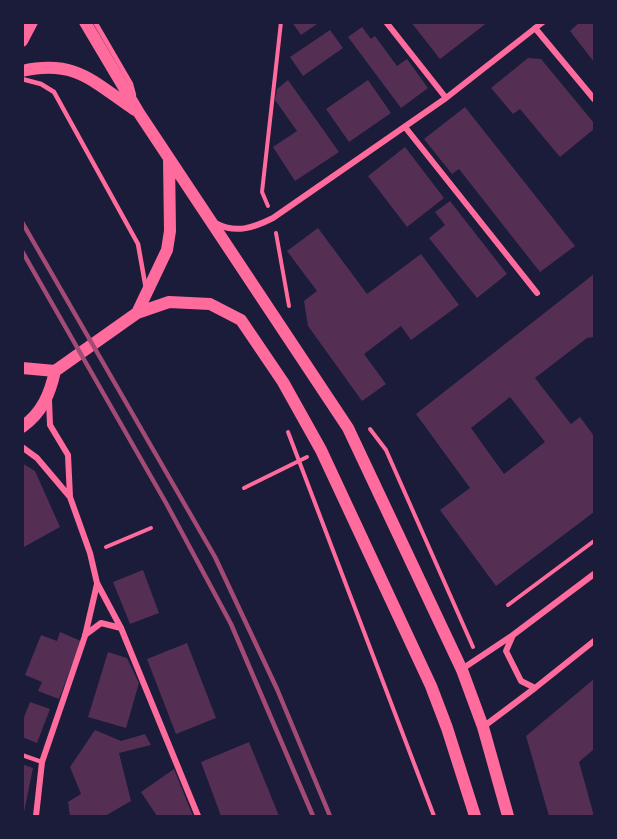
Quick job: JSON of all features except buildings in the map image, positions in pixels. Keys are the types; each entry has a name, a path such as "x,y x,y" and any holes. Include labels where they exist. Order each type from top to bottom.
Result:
{"main road":[{"path":"22,41 32,22"},
{"path":"85,22 139,112 348,428 462,670 483,727 508,816"},
{"path":"22,71 48,65 70,69 139,112"},
{"path":"137,313 167,250 170,231 170,158"},
{"path":"22,368 55,371 137,313 169,302 210,304 241,320 283,382 321,450 431,686 475,816"},
{"path":"22,427 36,414 50,393 55,371"}],"street":[{"path":"386,22 446,98"},
{"path":"210,221 224,228 238,230 253,228 273,218 446,98 543,22"},
{"path":"536,28 594,99"},
{"path":"405,127 537,293"},
{"path":"50,393 50,425 65,447 70,463 70,497 90,553 97,583 121,628 198,816"},
{"path":"22,447 37,458 70,497"},
{"path":"462,670 594,574"},
{"path":"36,816 42,762 85,636 97,583"},
{"path":"85,636 101,622 121,628"},
{"path":"513,635 506,651 521,681 535,688"},
{"path":"483,727 594,641"}],"lane":[{"path":"95,22 131,84 139,112"},
{"path":"22,79 41,84 54,92 138,244 147,295"},
{"path":"22,755 42,762"}],"path":[{"path":"281,22 262,192 273,218 291,314"},
{"path":"288,429 434,816"},
{"path":"244,488 321,450"},
{"path":"106,547 151,528"},
{"path":"508,605 594,541"}],"railway":[{"path":"22,222 215,557 277,689 330,816"},
{"path":"22,251 166,503 231,624 313,816"}]}
